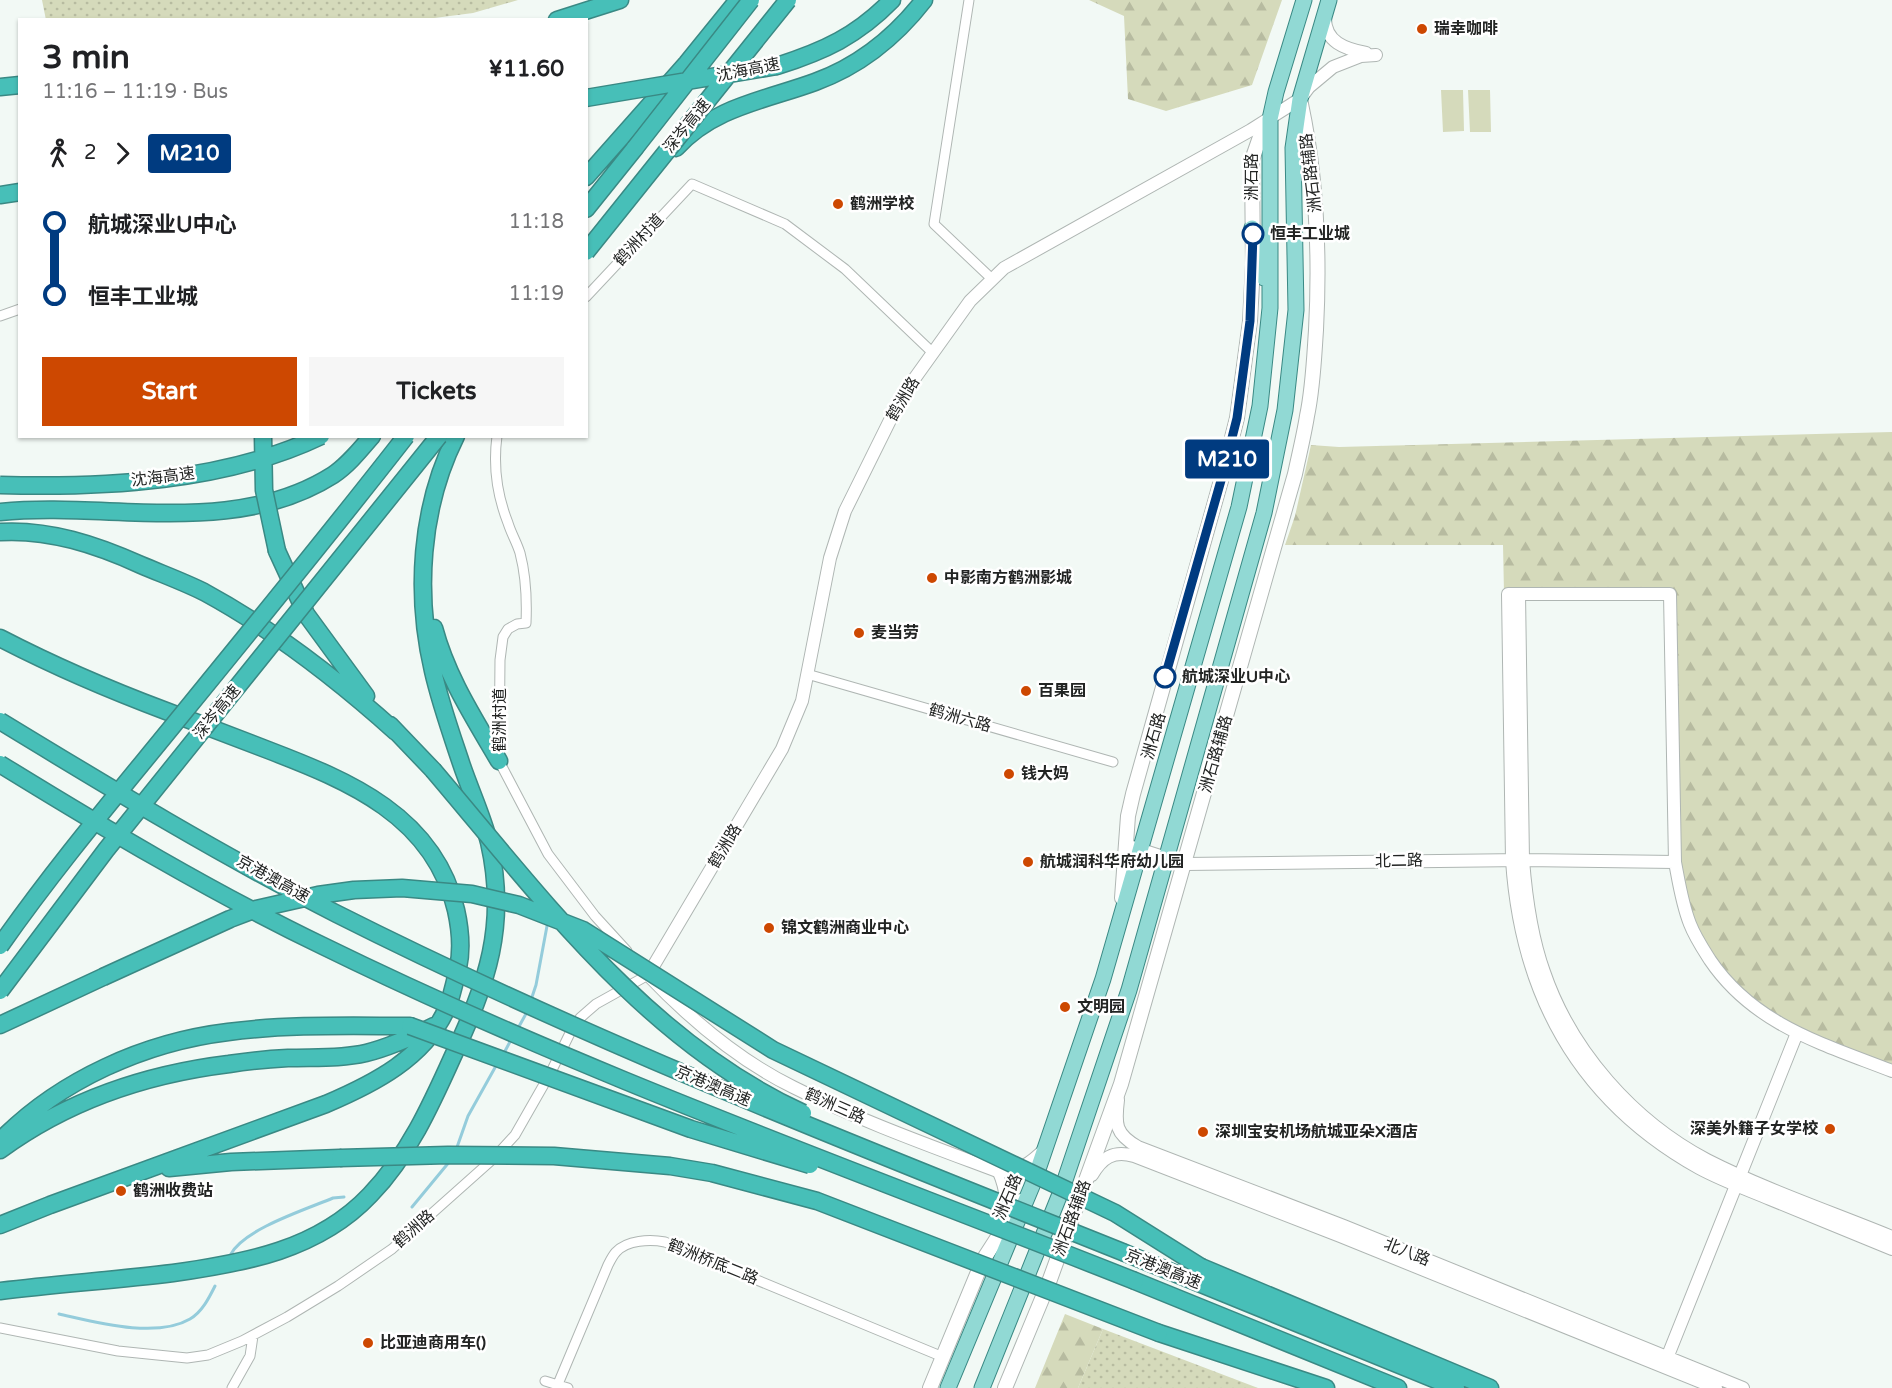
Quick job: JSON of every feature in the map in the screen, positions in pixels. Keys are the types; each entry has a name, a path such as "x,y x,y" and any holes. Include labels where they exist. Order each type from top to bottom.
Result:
{"highway":[{"path":"563,18 620,0"},
{"path":"588,175 687,63 738,0"},
{"name":"深岑高速","path":"588,207 751,0"},
{"name":"深岑高速","path":"588,250 788,0"},
{"name":"沈海高速","path":"588,98 777,66 809,56 838,43 866,25 892,0"},
{"path":"588,256 678,146 700,126 753,101 816,82 851,65 885,42 909,20 924,0"},
{"path":"0,87 18,85"},
{"path":"588,194 635,148"},
{"path":"0,195 18,192"},
{"path":"263,438 264,490 277,551 306,614 359,688 396,732"},
{"name":"沈海高速","path":"0,485 100,484 210,471 245,464 316,438"},
{"path":"0,512 50,510 166,513 239,508 276,500 307,489 335,474 370,438"},
{"name":"深岑高速","path":"0,946 29,904 81,838 312,556 404,438"},
{"name":"深岑高速","path":"0,991 106,850 437,438"},
{"path":"0,1291 106,1282 225,1266 279,1252 304,1242 349,1214 385,1179 410,1143 480,996 492,951 496,904 496,884 488,840 459,758 433,670 424,617 423,561 429,513 455,438"},
{"path":"0,532 32,532 95,546 203,592 275,635 362,701 396,732 433,770 590,954 640,1003 709,1058 749,1085 791,1107 833,1126 1011,1196 1125,1253"},
{"path":"423,561 432,621 448,669 499,761"},
{"path":"0,638 135,699 322,771 351,785 379,803 407,824 428,846 442,870 452,894 457,918 459,964 447,1008 417,1051 395,1069 362,1089 0,1225"},
{"name":"京港澳高速","path":"0,721 114,790 225,853 335,913 470,979 755,1104 1456,1388"},
{"name":"京港澳高速","path":"0,764 197,879 342,955 462,1011 693,1108 1135,1281 1398,1388"},
{"path":"0,1025 205,930 256,909 318,895 354,890 402,888 472,894 519,905 583,930 773,1050 1115,1213 1201,1267 1490,1388"},
{"path":"0,1150 36,1126 98,1096 130,1084 228,1064 286,1058 343,1057 365,1053 388,1046 437,1024"},
{"path":"0,1140 28,1115 57,1095 119,1061 152,1048 225,1032 262,1028 410,1026 691,1129 929,1200"},
{"path":"136,1173 231,1162 448,1155 554,1156 670,1166 712,1173 817,1201 1159,1333 1326,1388"}],"main road":[{"name":"洲石路","path":"948,1388 1034,1181 1102,979 1122,912 1133,847 1239,507 1260,406 1270,308 1270,119 1304,0"},
{"path":"982,1388 1062,1189 1129,990 1264,513 1285,410 1296,309 1293,148 1300,99 1327,6"},
{"name":"洲石路辅路","path":"1005,1388 1049,1282 1121,1084 1295,474 1308,415 1314,363 1318,291 1317,200 1310,142 1300,99"},
{"path":"1133,847 1128,816 1133,794 1237,418 1250,321 1252,160 1260,136 1270,119"},
{"path":"1252,228 1270,308"},
{"path":"930,1388 983,1260 1034,1181"}],"street":[{"path":"969,0 934,224 992,279"},
{"name":"鹤洲路","path":"0,1328 118,1352 187,1358 208,1355 253,1336 338,1286 392,1249 494,1159 515,1135 580,1017 596,1004 648,975 782,749 802,701 830,558 845,511 902,396 970,301 1004,268 1270,119 1300,99 1309,87 1333,68 1361,56 1376,55 1343,48 1334,42 1325,22 1327,6"},
{"name":"鹤洲村道","path":"588,295 692,184 785,224 845,269 933,353"},
{"path":"0,316 18,310"},
{"name":"鹤洲村道","path":"496,438 494,457 498,488 507,521 520,554 527,600 526,622 508,629 503,638 500,660 499,761 548,854 595,916 648,975"},
{"path":"1892,1071 1797,1033 1751,1005 1721,976 1690,926 1675,862 1670,594 1514,594 1518,860 1515,896 1533,974 1547,1011 1579,1062 1605,1094 1651,1137 1701,1169 1738,1180 1892,1237"},
{"name":"鹤洲六路","path":"807,674 1113,762"},
{"name":"北二路","path":"1133,847 1185,864 1518,860 1675,862"},
{"name":"鹤洲三路","path":"648,975 728,1047 791,1086 870,1122 997,1171"},
{"path":"1666,1362 1797,1033"},
{"name":"北八路","path":"1121,1084 1117,1113 1119,1132 1125,1140 1138,1147 1355,1231 1666,1362 1716,1388"},
{"path":"983,1260 1006,1200 997,1171 1013,1171 1030,1163 1045,1149"},
{"name":"北八路","path":"1081,1195 1096,1167 1107,1156 1118,1153 1134,1156 1666,1362 1743,1388"},
{"path":"1738,1180 1892,1249"},
{"name":"鹤洲桥底二路","path":"558,1384 608,1265 616,1252 624,1246 639,1241 664,1242 943,1357"},
{"path":"232,1388 250,1356 253,1336"},
{"path":"545,1381 568,1388"}],"green space":[{"path":"42,0 518,0 473,13 434,18 46,18"},
{"path":"1089,0 1282,0 1252,85 1166,111 1128,99 1124,16"},
{"path":"1441,90 1463,90 1464,131 1443,132"},
{"path":"1468,90 1490,90 1491,132 1470,132"},
{"path":"1892,432 1892,1071 1797,1033 1721,976 1682,899 1670,594 1504,593 1503,545 1285,545 1295,516 1311,445 1339,447"},
{"path":"1065,1314 1103,1329 1078,1388 1035,1388"},
{"path":"1103,1329 1258,1388 1078,1388"}],"waterway":[{"path":"531,1000 547,926"},
{"path":"517,1030 527,1012"},
{"path":"504,1053 512,1038"},
{"path":"456,1150 468,1116 497,1064"},
{"path":"412,1207 450,1161"},
{"path":"231,1254 238,1245 262,1228 333,1198 344,1197"},
{"path":"59,1314 125,1327 160,1328 176,1325 198,1313 215,1286"}],"bus line":[{"name":"M210","path":"1165,677 1237,418 1250,321 1253,234"}],"place":[{"name":"瑞幸咖啡","path":"1422,29"},
{"name":"鹤洲学校","path":"838,204"},
{"name":"恒丰工业城","path":"1253,234"},
{"name":"中影南方鹤洲影城","path":"932,578"},
{"name":"麦当劳","path":"859,633"},
{"name":"航城深业U中心","path":"1165,677"},
{"name":"百果园","path":"1026,691"},
{"name":"钱大妈","path":"1009,774"},
{"name":"航城润科华府幼儿园","path":"1028,862"},
{"name":"锦文鹤洲商业中心","path":"769,928"},
{"name":"文明园","path":"1065,1007"},
{"name":"深美外籍子女学校","path":"1830,1129"},
{"name":"深圳宝安机场航城亚朵X酒店","path":"1203,1132"},
{"name":"鹤洲收费站","path":"121,1191"},
{"name":"比亚迪商用车()","path":"368,1343"}]}
